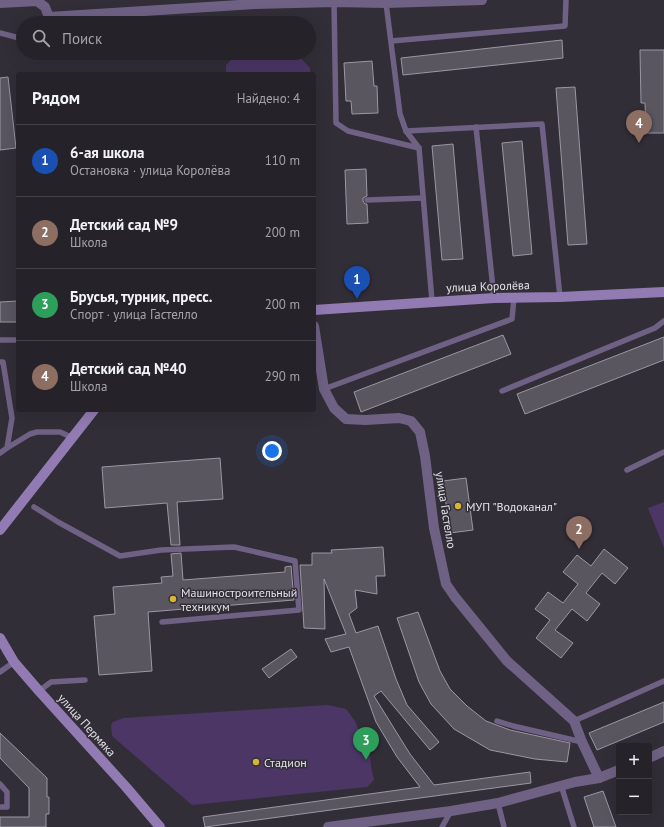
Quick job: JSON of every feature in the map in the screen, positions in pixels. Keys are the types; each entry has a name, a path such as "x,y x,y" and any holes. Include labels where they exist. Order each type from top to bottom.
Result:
{"main road":[{"name":"улица Королёва","path":"316,310 494,298 560,297 664,292"},
{"path":"0,530 92,412"},
{"name":"улица Пермяка","path":"0,638 14,662 38,691 126,787 160,827"}],"street":[{"path":"97,16 245,4 334,2 386,3 482,0"},
{"path":"0,3 37,1 45,7 47,16"},
{"name":"улица Гастелло","path":"316,339 324,389 334,408 346,419 365,420 399,418 411,421 420,432 425,456 434,528 446,584 507,661 574,721"},
{"path":"574,721 599,778"},
{"path":"652,757 664,751"},
{"path":"328,827 451,811 498,803 561,785 599,778 616,771"}],"lane":[{"path":"391,41 565,26 566,0"},
{"path":"334,2 336,123 348,131 419,148"},
{"path":"386,3 400,114 406,131 419,148 432,302"},
{"path":"0,33 16,37"},
{"path":"406,131 542,124 560,297"},
{"path":"476,127 494,298"},
{"path":"367,200 423,198"},
{"path":"324,389 512,320 514,298"},
{"path":"502,391 655,328 664,321"},
{"path":"0,340 16,340"},
{"path":"0,362 3,362 12,418 7,448"},
{"path":"0,453 30,434 37,432 60,432 73,438"},
{"path":"626,470 664,452"},
{"path":"34,507 120,556 161,550 234,547 295,562 299,610 162,622"},
{"path":"0,672 14,662"},
{"path":"38,691 51,682 84,680"},
{"path":"574,721 664,681"},
{"path":"497,720 513,726 582,742"},
{"path":"0,784 7,792 7,807 0,806"},
{"path":"561,785 574,827"},
{"path":"498,803 504,827"},
{"path":"442,827 451,811"}],"shaded area":[{"path":"231,60 303,60 310,68 310,72 226,72 226,65"},
{"path":"664,502 664,548 648,508"},
{"name":"Стадион","path":"328,705 346,709 355,721 368,752 370,753 374,780 367,787 192,805 112,736 111,725 113,722 123,718"}],"building":[{"path":"562,40 563,58 403,75 401,58"},
{"path":"640,50 664,50 664,133 646,133 645,103 641,103"},
{"path":"372,61 374,86 377,86 378,113 352,114 351,101 346,101 344,63"},
{"path":"8,77 16,148 0,150 0,78"},
{"path":"575,87 587,244 568,245 556,88"},
{"path":"522,141 532,254 513,256 502,143"},
{"path":"453,144 463,259 442,260 432,146"},
{"path":"366,169 367,196 363,198 363,201 367,204 368,223 347,224 345,170"},
{"path":"16,301 16,322 0,322 0,302"},
{"path":"503,335 511,354 361,412 354,392"},
{"path":"664,337 664,360 525,414 517,394"},
{"path":"220,458 223,499 177,502 180,545 171,545 167,503 105,508 102,467"},
{"name":"МУП \"Водоканал\"","path":"466,478 473,530 450,533 443,481"},
{"path":"383,547 385,576 376,576 377,594 355,590 357,608 349,614 356,633 378,626 396,679 407,705 439,742 430,750 381,691 374,696 410,754 434,785 530,772 531,783 205,827 203,817 420,787 397,757 376,722 349,647 331,652 325,639 346,634 324,579 325,629 304,628 300,565 312,565 312,553 332,553 331,550"},
{"path":"604,549 628,568 615,584 602,573 586,593 600,604 587,621 572,609 555,630 573,643 561,658 536,638 550,620 535,609 548,592 563,603 578,584 563,572 577,555 591,566"},
{"path":"181,553 183,580 285,572 285,567 291,566 294,600 148,612 152,671 99,675 94,616 115,614 113,587 162,583 161,577 173,576 171,554"},
{"path":"418,612 440,671 450,689 467,706 486,721 510,730 570,743 567,762 535,759 490,750 454,729 431,704 419,682 397,618"},
{"path":"291,649 297,657 269,678 262,669"},
{"path":"664,702 664,722 597,750 589,733"},
{"path":"0,733 47,778 49,814 46,814 46,827 0,827 0,817 29,817 29,788 0,758"},
{"path":"603,791 616,827 594,827 584,797"}],"place":[{"name":"Детский сад №40","path":"639,143"},
{"name":"6-ая школа","path":"357,299"},
{"name":"МУП \"Водоканал\"","path":"458,506"},
{"name":"Детский сад №9","path":"579,549"},
{"name":"Машиностроительный техникум","path":"173,599"},
{"name":"Брусья, турник, пресс.","path":"366,760"},
{"name":"Стадион","path":"256,762"}]}
